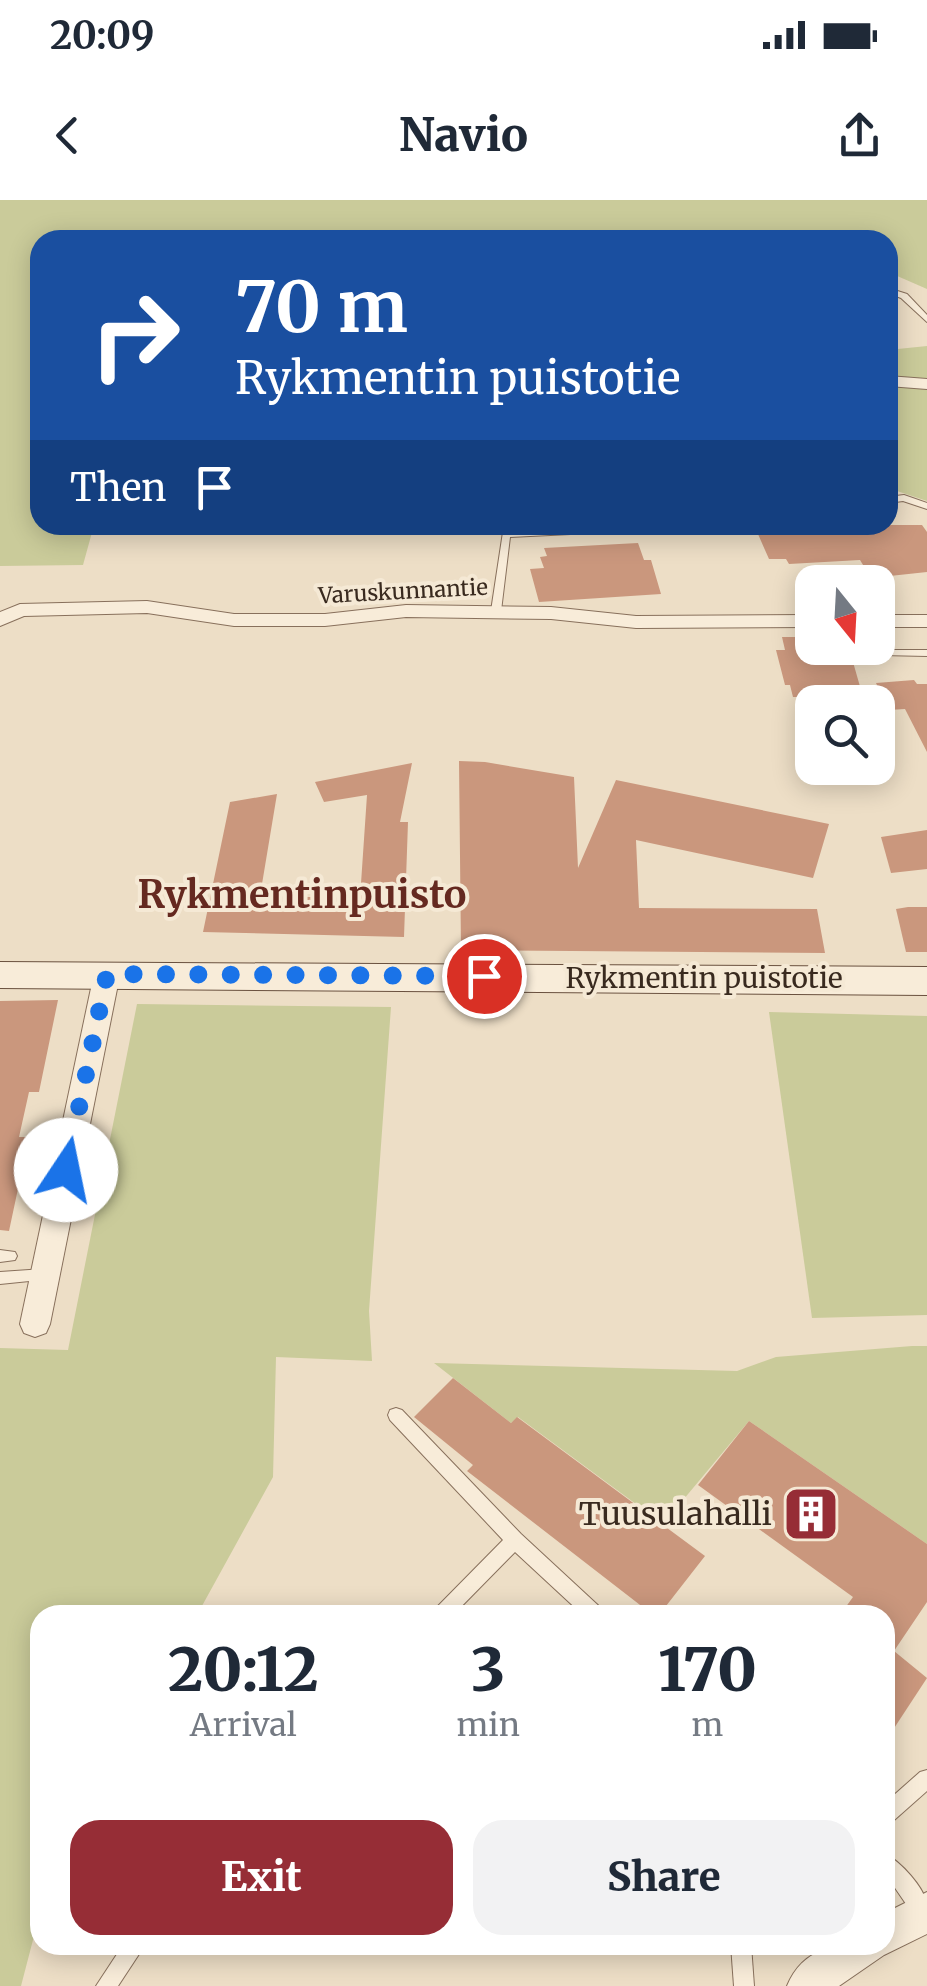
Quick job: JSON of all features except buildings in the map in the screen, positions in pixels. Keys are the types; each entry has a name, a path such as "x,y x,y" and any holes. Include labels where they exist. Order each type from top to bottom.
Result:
{"street":[{"path":"898,382 927,384"},
{"name":"Varuskunnantie","path":"0,620 10,613 35,609 147,607 234,620 324,620 406,611 496,611 636,622 795,621"},
{"path":"895,621 927,621"},
{"name":"Rykmentin puistotie","path":"0,974 927,980"},
{"path":"35,1324 107,974"},
{"path":"895,1930 926,1913"},
{"path":"807,1986 850,1955"}],"lane":[{"path":"898,294 927,320"},
{"path":"898,499 927,506"},
{"path":"496,611 506,535"},
{"path":"895,653 927,653"},
{"path":"0,1278 44,1276"},
{"path":"396,1415 515,1540 585,1605"},
{"path":"451,1605 515,1540"},
{"path":"895,1807 927,1779"},
{"path":"895,1873 926,1913"},
{"path":"106,1986 128,1955"},
{"path":"742,1955 744,1986"}],"green space":[{"path":"0,200 927,200 927,289 898,276 898,230 30,230 30,535 91,535 83,565 0,566"},
{"path":"927,346 927,501 898,491 898,349"},
{"path":"137,1004 391,1007 369,1311 372,1361 276,1357 273,1477 203,1605 30,1605 30,1951 21,1986 0,1986 0,1348 68,1350"},
{"path":"769,1012 927,1016 927,1315 812,1318"},
{"path":"927,1346 927,1544 749,1421 663,1524 518,1417 511,1423 434,1363 737,1371 776,1357"}],"place":[{"name":"Tuusulahalli","path":"811,1514"}],"district":[{"name":"Rykmentinpuisto","path":"302,895"}],"route":[{"path":"66,1170 107,974 484,976"}]}
